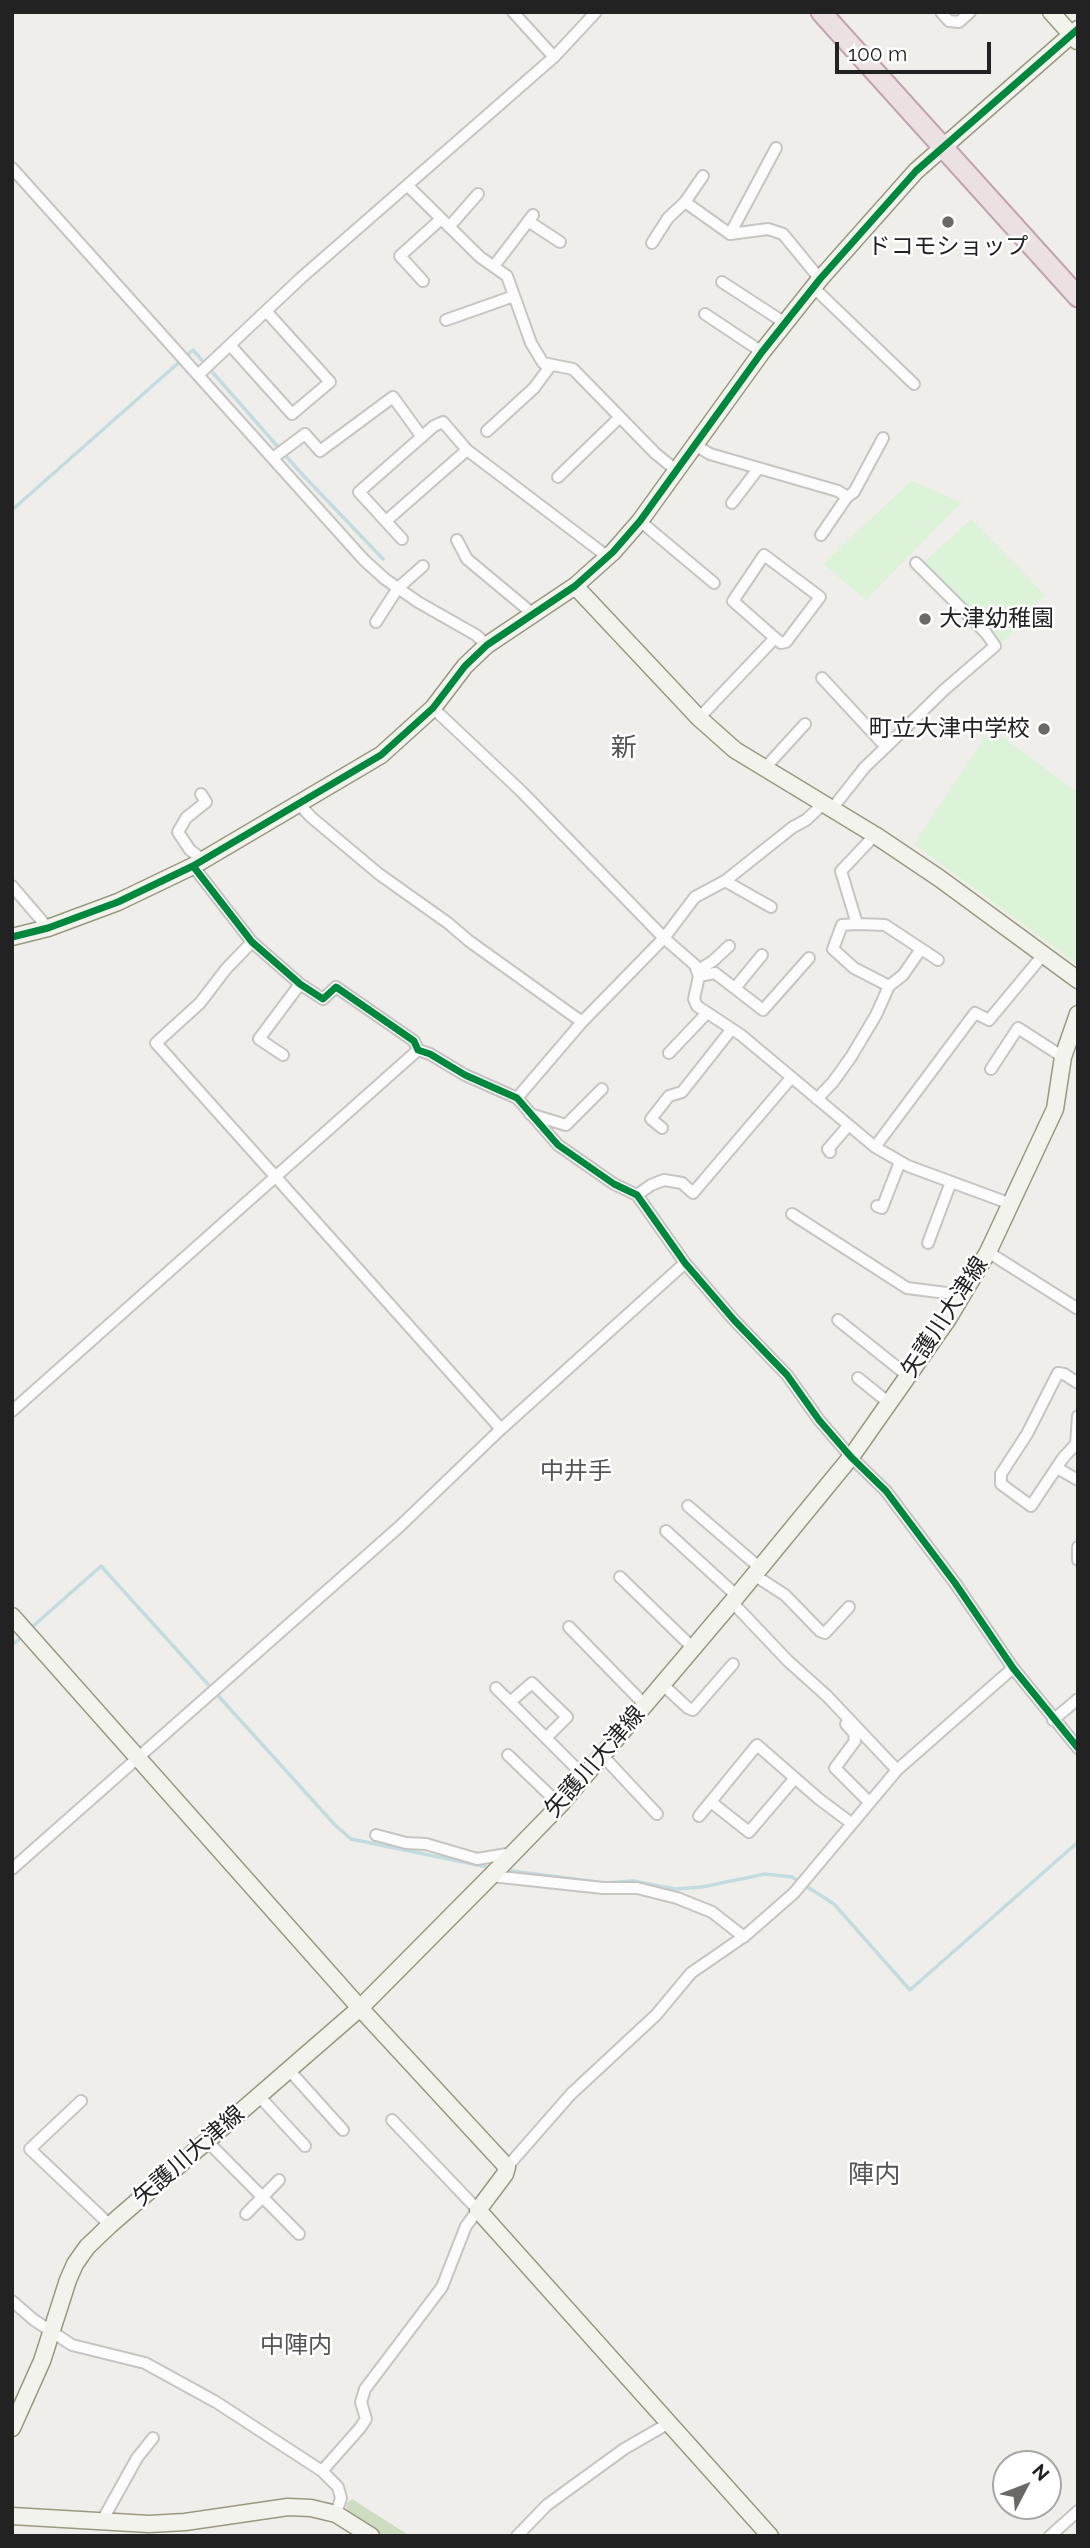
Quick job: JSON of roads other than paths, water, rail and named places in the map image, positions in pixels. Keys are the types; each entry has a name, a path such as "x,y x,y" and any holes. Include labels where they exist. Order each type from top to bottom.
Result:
{"highway":[{"path":"821,12 1078,278"},
{"path":"837,12 1078,297"}],"street":[{"path":"513,12 554,57"},
{"path":"198,374 554,57 596,12"},
{"path":"941,12 950,21 959,22 970,12"},
{"path":"12,937 48,928 118,902 199,862 381,755 433,708 465,666 487,645 575,586 608,558 640,522 785,323 916,172 947,142 1076,35 1051,12"},
{"path":"730,234 776,148"},
{"path":"12,168 364,560 398,588 476,635 487,645"},
{"path":"652,243 668,218 685,202 703,176"},
{"path":"408,186 480,257 507,276 531,343 542,363 573,369 655,453 677,471"},
{"path":"423,281 400,256 445,223 478,194"},
{"path":"685,202 730,234 768,229 783,234 817,283 914,384"},
{"path":"494,266 531,218 560,242"},
{"path":"722,282 785,323"},
{"path":"446,320 514,296"},
{"path":"266,311 330,382 292,414"},
{"path":"705,314 762,352"},
{"path":"230,345 292,414 320,451 393,397 422,436"},
{"path":"487,431 534,387 551,365"},
{"path":"558,477 620,417"},
{"path":"402,539 359,492 422,436 443,422 467,450 608,558"},
{"path":"273,458 305,434"},
{"path":"821,535 847,497 854,492 883,438"},
{"path":"695,445 710,454 838,491 847,497"},
{"path":"386,521 467,450"},
{"path":"732,503 758,469"},
{"path":"640,522 714,583"},
{"path":"457,540 467,559 533,614"},
{"path":"764,555 820,597 786,642 780,643 775,638 733,601 764,555"},
{"path":"517,1098 582,1022 664,938 695,897 725,881 793,827 827,807 944,690 995,646 916,564"},
{"path":"376,622 398,588 423,566"},
{"path":"575,586 699,718 735,750 875,835 939,878 1078,980"},
{"path":"699,718 775,638"},
{"path":"822,678 886,747"},
{"path":"433,708 521,791 664,938 695,965 698,973 694,999 697,1006 741,1035 875,1147 900,1162 1011,1204"},
{"path":"764,769 805,724"},
{"path":"201,794 206,802 186,818 178,832 190,850 198,856 199,862 252,942 300,984 323,999 336,987 414,1041 418,1050 517,1098 558,1145 614,1184 637,1195 685,1263 787,1375 851,1457 886,1491 955,1583 1013,1668 1078,1748"},
{"path":"299,804 379,874 582,1022"},
{"path":"857,924 841,871 875,835"},
{"path":"725,881 771,907"},
{"path":"12,886 48,928"},
{"path":"889,986 854,968 833,949 842,925 885,925 938,960"},
{"path":"252,942 226,969 201,1003 156,1043 501,1429"},
{"path":"698,973 729,946"},
{"path":"817,1099 851,1057 876,1015 889,986 903,975 921,949"},
{"path":"735,988 762,955"},
{"path":"875,1147 975,1013 989,1020 1043,955"},
{"path":"698,973 715,973 763,1010 809,958"},
{"path":"283,1055 259,1039 300,984"},
{"path":"669,1053 707,1013"},
{"name":"矢護川大津線","path":"12,2428 37,2374 75,2264 87,2247 360,2008 491,1877 560,1805 851,1457 908,1376 988,1252 1055,1109 1063,1058 1078,1014"},
{"path":"990,1069 1018,1028 1063,1058"},
{"path":"662,1128 651,1119 669,1096 682,1093 731,1030"},
{"path":"12,1411 418,1050"},
{"path":"637,1195 651,1185 664,1181 682,1184 693,1193 791,1078"},
{"path":"530,1114 566,1125 602,1089"},
{"path":"830,1152 828,1149 848,1126"},
{"path":"877,1206 882,1208 900,1162"},
{"path":"929,1243 951,1182"},
{"path":"792,1214 907,1288 962,1295"},
{"path":"988,1252 1078,1309"},
{"path":"12,1869 399,1527 501,1429 685,1263"},
{"path":"838,1320 908,1376"},
{"path":"1078,1383 1058,1373 1027,1434 1001,1474 1001,1484 1031,1506 1076,1444 1078,1416"},
{"path":"858,1378 889,1403"},
{"path":"1058,1468 1078,1480"},
{"path":"688,1506 820,1631 825,1633 849,1607"},
{"path":"666,1531 734,1599 788,1661 827,1696 897,1770"},
{"path":"1078,1547 1078,1560"},
{"path":"620,1577 693,1648"},
{"path":"12,1616 360,2008 507,2167"},
{"path":"569,1627 645,1705"},
{"path":"662,1684 693,1710 733,1664"},
{"path":"322,2471 360,2428 366,2418 361,2402 365,2389 442,2287 466,2226 505,2174 507,2167 571,2094 656,2015 691,1973 744,1937 794,1893 897,1770 1013,1668"},
{"path":"510,1702 532,1683 567,1717 546,1738"},
{"path":"496,1688 584,1776"},
{"path":"824,1698 854,1733 855,1741 835,1768 869,1802"},
{"path":"1053,1720 1078,1699"},
{"path":"699,1816 757,1745 851,1823"},
{"path":"508,1755 560,1805"},
{"path":"602,1755 657,1814"},
{"path":"711,1801 749,1832 795,1778"},
{"path":"376,1835 406,1843 426,1844 477,1859 513,1853"},
{"path":"491,1877 603,1888 637,1888 677,1898 712,1912 744,1937"},
{"path":"289,2070 343,2130"},
{"path":"259,2096 305,2146"},
{"path":"81,2101 30,2149 110,2225"},
{"path":"392,2120 478,2210 770,2536"},
{"path":"207,2141 299,2234"},
{"path":"246,2214 279,2180"},
{"path":"12,2301 52,2333 72,2345 145,2363 216,2402 322,2471 338,2487 341,2498 336,2514"},
{"path":"517,2536 547,2505 624,2449 669,2423"},
{"path":"102,2521 137,2458 153,2438"},
{"path":"12,2516 149,2524 185,2522 288,2507 311,2508 336,2514 363,2534"},
{"path":"1050,2536 1078,2511"}],"waterway":[{"path":"12,510 193,350 300,472 383,559"},
{"path":"31,1628 101,1566 335,1825 351,1839 492,1868"},
{"path":"12,1645 23,1636"},
{"path":"504,1870 605,1883 633,1881 675,1889 702,1887 765,1874 792,1877 834,1904 910,1990 1078,1842"}],"place":[{"name":"ドコモショップ","path":"948,222"},
{"name":"大津幼稚園","path":"925,619"},
{"name":"町立大津中学校","path":"1044,729"}],"district":[{"name":"新","path":"624,748"},
{"name":"中井手","path":"576,1472"},
{"name":"陣内","path":"874,2175"},
{"name":"中陣内","path":"296,2346"}]}
